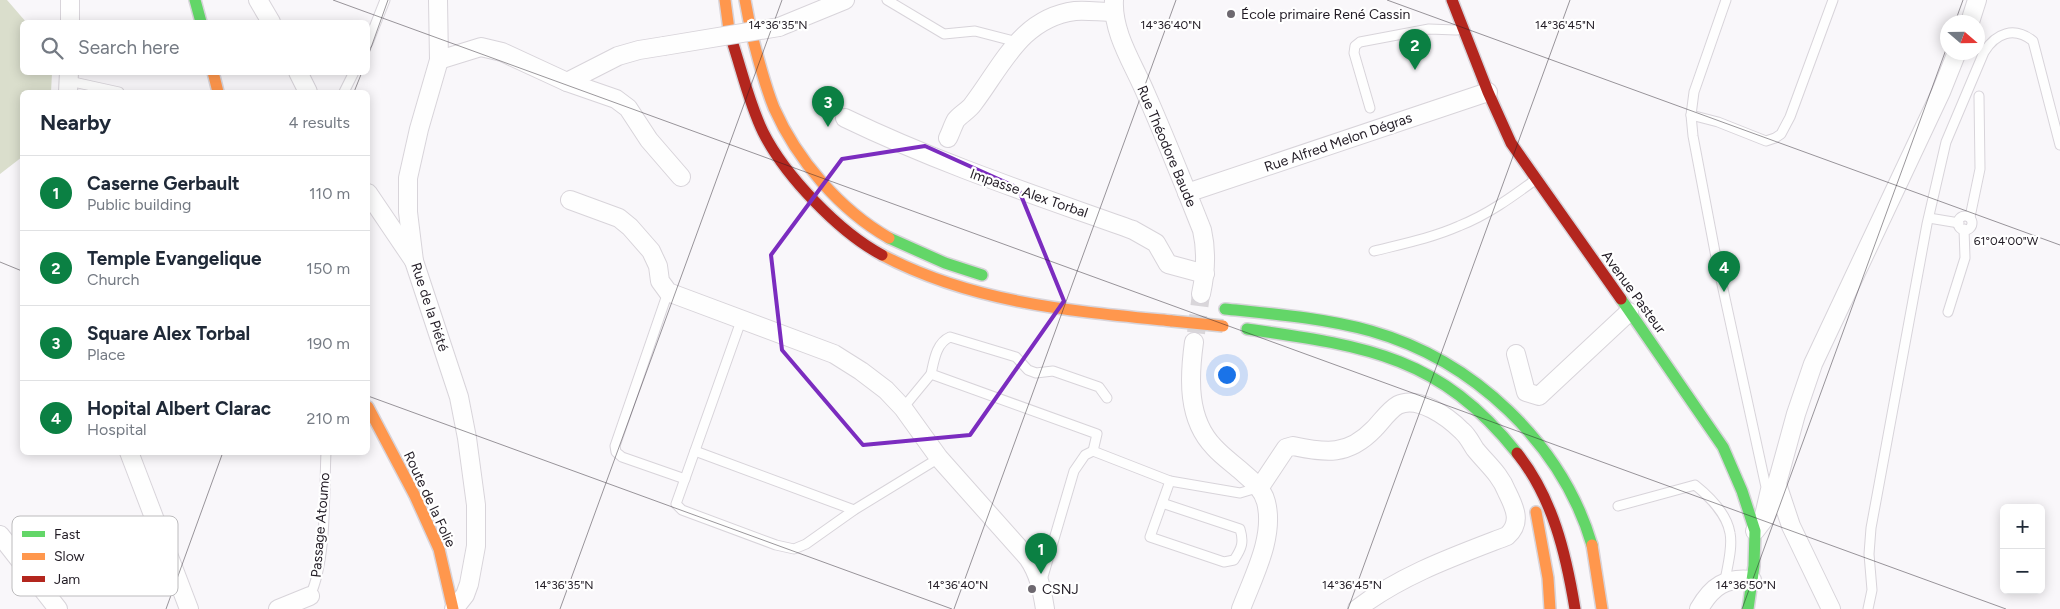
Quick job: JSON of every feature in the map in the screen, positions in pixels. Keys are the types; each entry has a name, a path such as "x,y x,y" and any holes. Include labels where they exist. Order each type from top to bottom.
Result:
{"main road":[{"path":"195,0 200,20"},
{"path":"725,0 731,35 746,86 764,131 794,180 857,240 880,255 917,273 949,285 1030,304 1321,339 1385,356 1447,386 1483,414 1504,434 1535,481 1555,523 1565,554 1575,609"},
{"path":"745,0 750,26"},
{"name":"Avenue Pasteur","path":"1452,0 1488,92 1511,142 1723,447 1760,525 1748,609"},
{"path":"753,39 766,88 778,118 816,174 843,202 876,230 904,245 966,272 995,278"},
{"path":"214,75 214,90"},
{"path":"1220,309 1310,318 1393,338 1428,353 1467,377 1516,420 1544,450 1559,470 1575,503 1594,555 1602,609"},
{"name":"Route de la Folie","path":"370,411 415,496 439,549 453,609"},
{"path":"1504,434 1526,480 1536,513 1548,578 1550,609"}],"street":[{"path":"70,0 70,20"},
{"path":"258,0 270,20"},
{"name":"Rue de la Piété","path":"438,0 439,60 419,129 408,178 408,212 414,261 459,396 476,505 476,546 469,584 465,595 453,609"},
{"path":"567,82 618,56 639,50 779,27 845,0"},
{"path":"1972,15 1977,0"},
{"path":"948,138 957,119 972,106 986,83 1017,42 1037,24 1052,17 1075,11 1114,6"},
{"name":"Rue Théodore Baude","path":"1114,6 1125,47 1187,193 1205,242 1205,274 1202,294"},
{"path":"439,60 481,47 502,52 567,82 616,99 628,108 654,146 681,177"},
{"path":"1791,526 1760,525 1777,484 1796,414 1813,364 1953,60"},
{"path":"300,75 307,90"},
{"name":"Rue Alfred Melon Dégras","path":"1187,193 1488,92"},
{"name":"Impasse Alex Torbal","path":"845,118 887,139 963,170 1133,230 1156,243 1168,264 1205,274"},
{"path":"370,196 414,261"},
{"path":"570,200 619,218 630,227 651,252 658,266 660,281 668,292 834,354 886,390 940,458 1028,558 1035,568 1041,584 1044,609"},
{"path":"1516,354 1526,392 1539,396 1629,312"},
{"path":"1194,342 1190,383 1196,419 1213,447 1260,487 1266,502 1268,515 1266,540 1241,609"},
{"path":"1260,487 1286,448 1293,446 1337,452 1364,440 1398,405 1411,401 1424,404 1463,431 1475,449 1496,470 1516,511 1516,526 1512,531 1506,536 1377,593 1357,609"},
{"path":"130,455 153,516"},
{"path":"1777,484 1791,526 1831,609"},
{"path":"0,535 12,550"},
{"path":"1699,609 1711,592 1726,581 1738,578 1752,580"},
{"path":"178,580 189,609"},
{"path":"48,596 58,609"},
{"path":"278,609 310,596"}],"lane":[{"path":"370,38 385,0"},
{"path":"887,0 944,34 975,31 1017,42"},
{"path":"1726,0 1694,92 1691,115 1693,136 1715,252 1766,487 1760,525"},
{"path":"1691,115 1718,122 1766,141 1781,134 1790,117 1833,0"},
{"path":"1370,108 1354,53 1355,46 1360,42 1429,28 1456,30 1463,28"},
{"path":"1868,609 1872,590 1869,554 1871,528 1929,218 1946,142 1984,52 1991,40 2004,33 2025,35 2032,41 2060,145"},
{"path":"345,90 352,75"},
{"path":"69,82 109,90"},
{"path":"1948,312 1964,258 1961,217 1970,217 1980,169 1980,96"},
{"path":"1374,251 1428,237 1460,226 1510,199 1536,180"},
{"path":"1929,218 1961,226"},
{"path":"668,292 615,446 616,452 622,457 685,480"},
{"path":"742,321 676,504 682,510 785,548 794,549 806,544 854,510 940,458"},
{"path":"902,408 931,374 936,351 944,339 950,337 1016,357 1028,370 1036,372 1053,371 1099,386 1107,398"},
{"path":"931,374 1097,434 1093,451"},
{"path":"695,451 854,510"},
{"path":"1041,584 1074,471 1085,455 1093,451 1170,481 1240,493 1260,487"},
{"name":"Passage Atoumo","path":"310,596 317,580 320,561 326,455"},
{"path":"1162,503 1240,529 1243,539 1242,549 1234,560 1224,562 1150,537 1162,503 1170,481"},
{"path":"1618,506 1696,485 1706,494 1724,518 1730,534 1726,581"}],"highlighted area":[{"path":"925,146 1018,188 1064,301 970,435 863,445 782,350 771,255 842,159"}],"green space":[{"path":"0,0 7,0 24,20 20,20 20,75 52,75 51,90 20,90 20,159 0,174"}],"tunnel":[{"path":"1196,333 1201,294"}],"traffic: fast":[{"path":"195,0 200,20"},
{"path":"889,238 945,263 982,275"},
{"path":"1621,299 1723,447 1742,491 1755,531 1754,566 1748,609"},
{"path":"1225,309 1299,317 1371,331 1409,344 1444,362 1478,385 1508,411 1536,440 1559,473 1578,508 1592,545"},
{"path":"1247,329 1328,342 1363,350 1397,361 1428,375 1458,395 1488,420 1517,453"}],"traffic: slow":[{"path":"725,0 729,30"},
{"path":"745,0 750,26"},
{"path":"753,39 774,108 795,146 808,165 837,198 871,227 889,238"},
{"path":"214,75 218,90"},
{"path":"882,255 916,271 951,284 987,294 1060,308 1172,321"},
{"path":"1172,321 1223,326"},
{"path":"370,411 415,496 439,549 453,609"},
{"path":"1536,512 1548,578 1550,609"},
{"path":"1592,545 1602,609"}],"traffic: jam":[{"path":"1452,0 1488,92 1511,143 1621,299"},
{"path":"732,41 758,121 785,167 831,218 865,245 882,255"},
{"path":"1517,453 1529,470 1549,508 1562,547 1575,609"}],"place":[{"name":"École primaire René Cassin","path":"1231,14"},
{"name":"Temple Evangelique","path":"1415,70"},
{"name":"Square Alex Torbal","path":"828,127"},
{"name":"Hopital Albert Clarac","path":"1724,292"},
{"name":"Caserne Gerbault","path":"1041,574"},
{"name":"CSNJ","path":"1032,589"}]}
